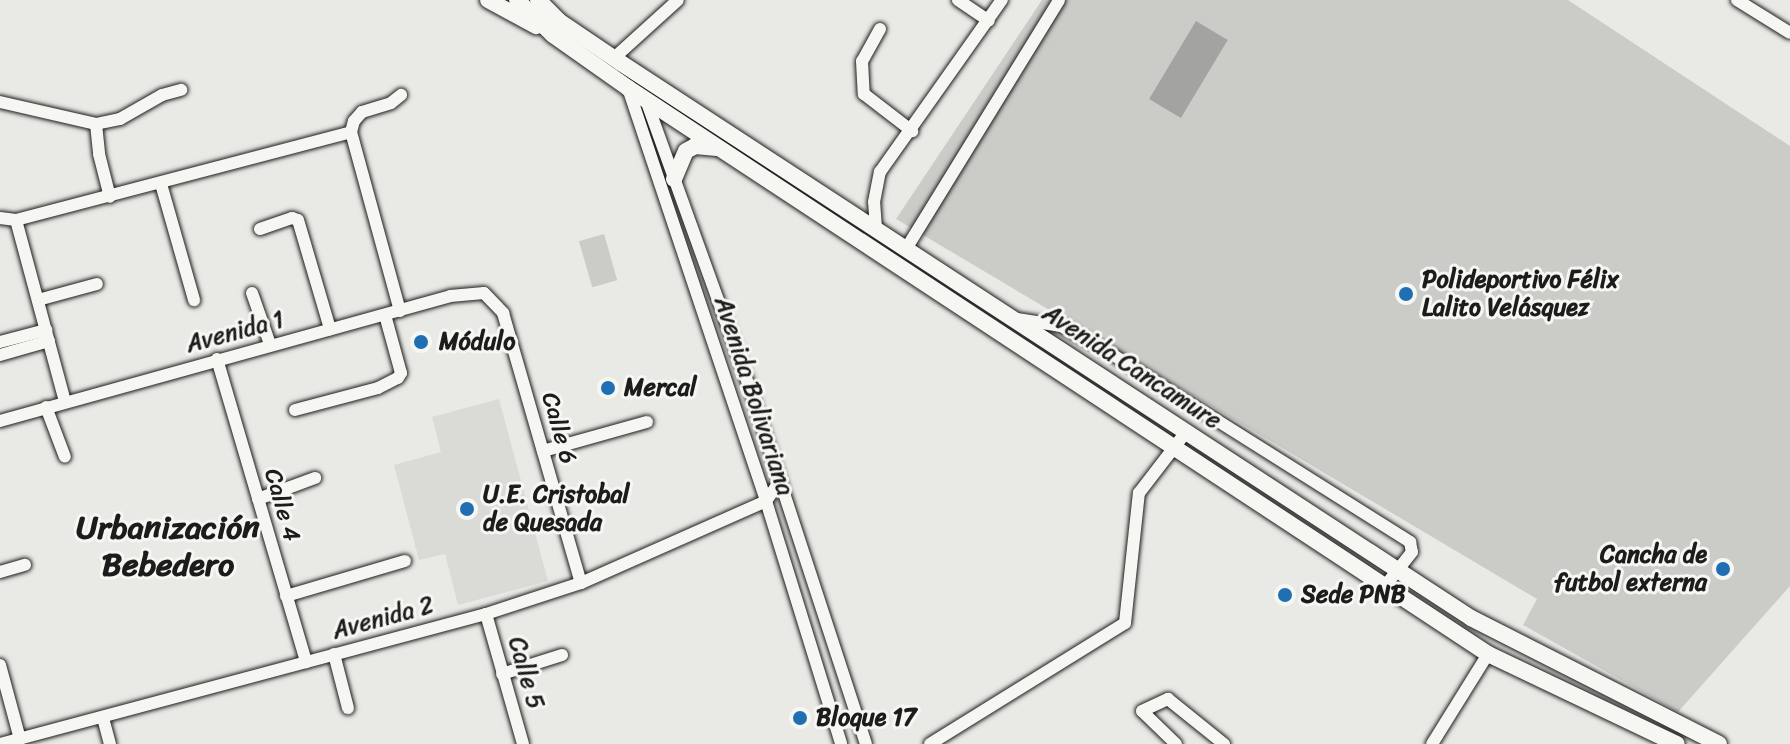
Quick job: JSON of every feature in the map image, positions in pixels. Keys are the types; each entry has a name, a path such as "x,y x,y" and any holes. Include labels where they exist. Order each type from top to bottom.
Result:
{"main road":[{"path":"488,0 553,35"},
{"name":"Avenida Cancamure","path":"517,0 553,35 876,229 1471,618 1719,744"},
{"name":"Avenida Cancamure","path":"538,0 559,21 618,60 646,100 1488,654 1677,744"},
{"path":"674,179 686,151 695,146 719,148"}],"street":[{"path":"618,60 678,0"},
{"path":"958,0 989,21"},
{"path":"876,229 874,202 880,172 1002,0"},
{"path":"906,249 1059,0"},
{"path":"1737,0 1790,33"},
{"path":"880,29 862,61 864,94 912,131"},
{"name":"Avenida Bolivariana","path":"632,80 841,744"},
{"path":"0,102 96,124 120,119 162,95 181,90"},
{"path":"400,311 351,132 354,121 362,112 391,103 401,95"},
{"name":"Avenida Bolivariana","path":"646,100 780,481 866,744"},
{"path":"96,124 99,154 110,197"},
{"path":"0,218 16,220 110,197 351,132"},
{"path":"161,184 194,300"},
{"path":"260,229 292,218 298,220 330,329"},
{"path":"16,220 65,401"},
{"path":"38,300 97,284"},
{"path":"252,293 270,344"},
{"name":"Avenida 1","path":"0,421 450,296 484,293"},
{"name":"Calle 6","path":"484,293 503,313 581,583"},
{"path":"965,310 977,295"},
{"path":"295,410 378,388 398,378 401,373 385,315"},
{"path":"1014,319 1061,326 1110,353 1410,542 1412,552 1385,586"},
{"path":"0,342 48,336"},
{"path":"0,355 48,336"},
{"name":"Calle 4","path":"217,359 306,662"},
{"path":"46,407 65,457"},
{"path":"543,451 647,422"},
{"path":"930,744 1125,623 1139,493 1186,432"},
{"path":"258,499 315,478"},
{"path":"780,481 766,501 789,508"},
{"name":"Avenida 2","path":"0,744 486,614 581,583 766,501"},
{"path":"286,596 405,561"},
{"path":"0,572 25,565"},
{"name":"Calle 5","path":"486,614 523,744"},
{"path":"334,654 348,708"},
{"path":"1432,744 1488,654"},
{"path":"502,674 562,655"},
{"path":"0,665 20,739"},
{"path":"1571,694 1581,676"},
{"path":"1176,744 1142,711 1168,699 1224,744"},
{"path":"103,718 110,744"}],"shaded area":[{"name":"Polideportivo Félix Lalito Velásquez","path":"1042,0 1568,0 1790,146 1790,586 1678,712 1523,625 1537,599 896,219"},
{"path":"1196,21 1228,40 1181,118 1149,99"},
{"path":"604,234 617,280 592,287 579,241"},
{"name":"U.E. Cristobal de Quesada","path":"499,399 548,581 458,605 445,554 419,560 394,465 441,452 432,417"}],"place":[{"name":"Polideportivo Félix Lalito Velásquez","path":"1406,294"},
{"name":"Módulo","path":"421,342"},
{"name":"Mercal","path":"608,388"},
{"name":"U.E. Cristobal de Quesada","path":"467,509"},
{"name":"Cancha de futbol externa","path":"1723,569"},
{"name":"Sede PNB","path":"1285,595"},
{"name":"Bloque 17","path":"800,718"}],"district":[{"name":"Urbanización Bebedero","path":"168,548"}]}
